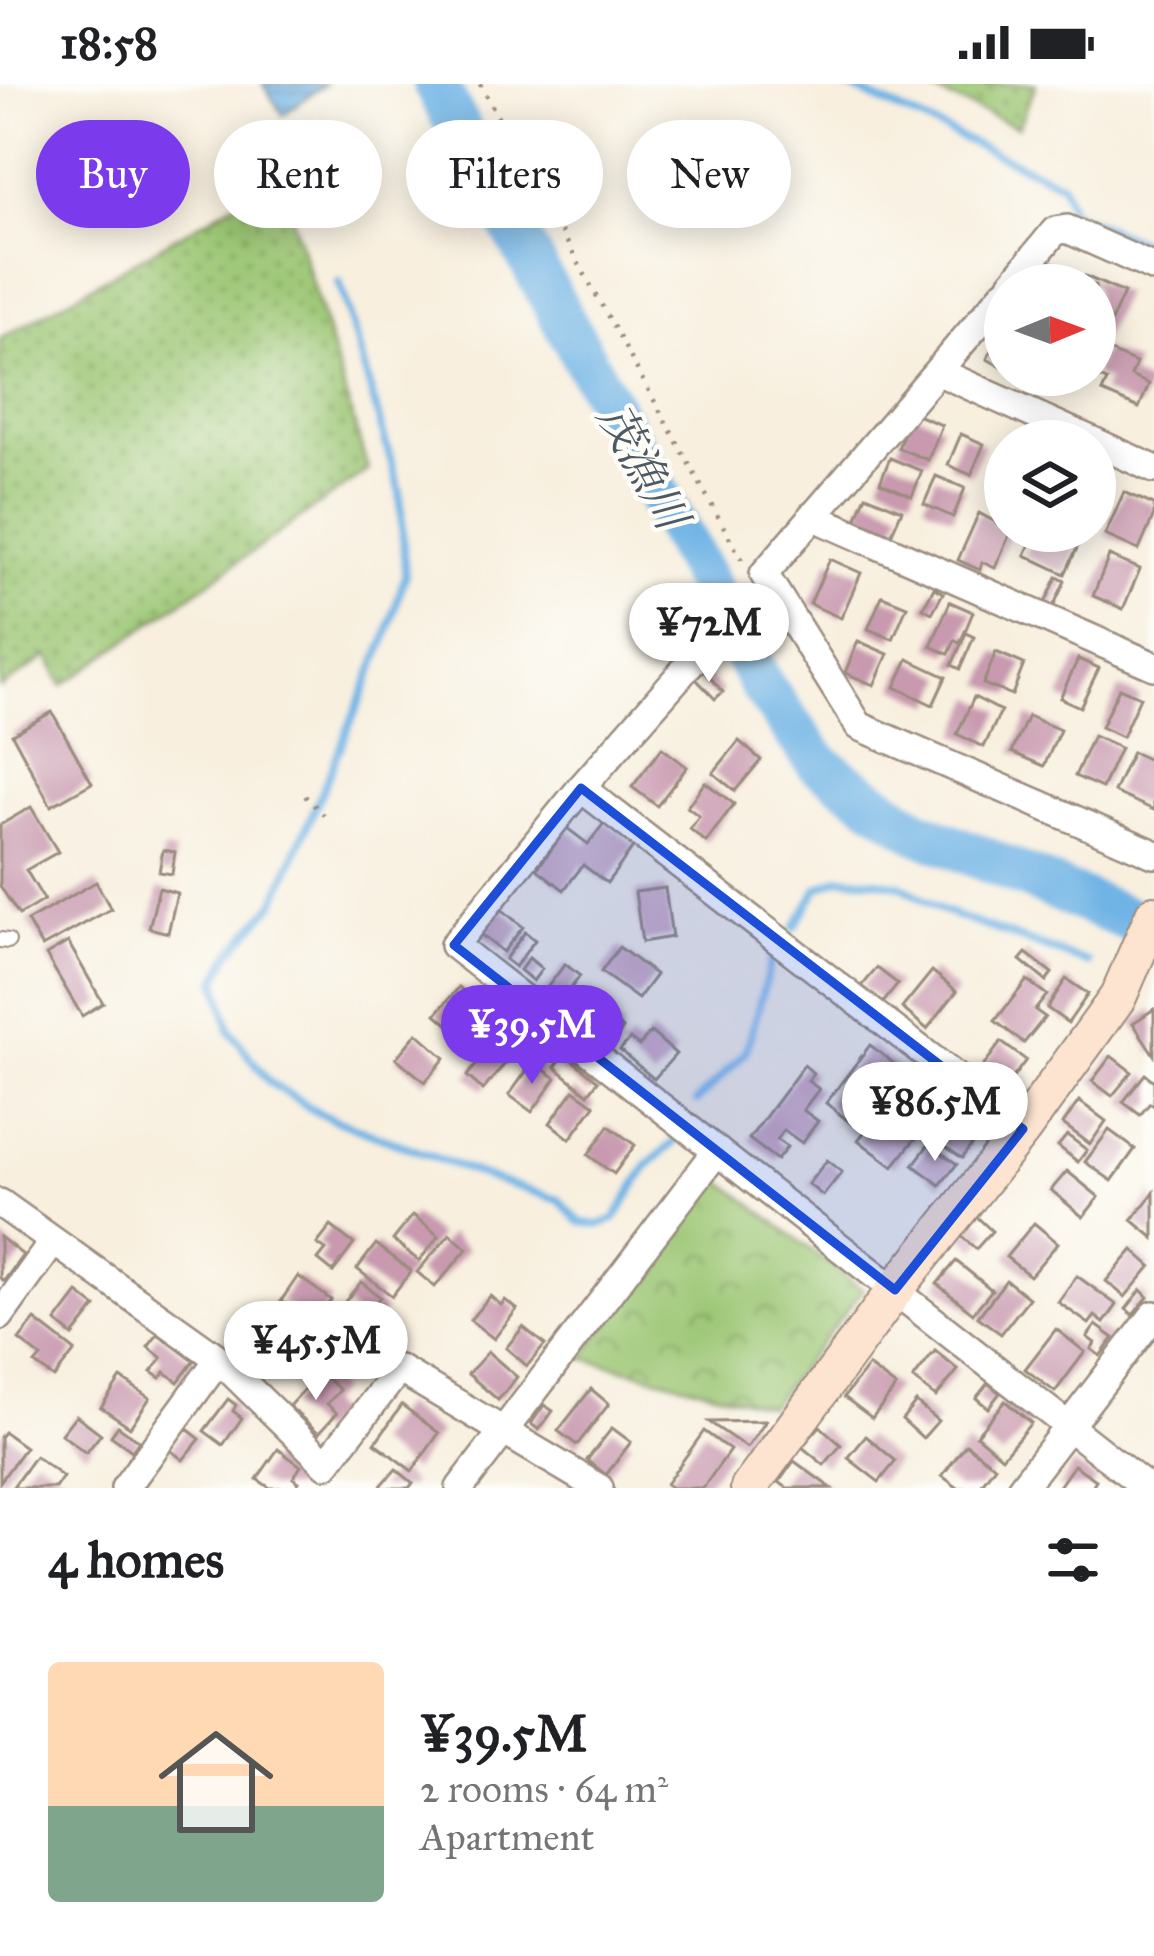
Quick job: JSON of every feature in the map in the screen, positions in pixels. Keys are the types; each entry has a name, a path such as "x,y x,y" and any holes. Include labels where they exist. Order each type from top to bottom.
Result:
{"street":[{"path":"1028,264 1055,231 1066,229 1154,268"},
{"path":"984,317 764,574 859,726 1154,854"},
{"path":"939,372 1047,420"},
{"path":"1116,451 1154,469"},
{"path":"812,515 1154,666"},
{"path":"701,651 581,788 454,945 1148,1488"},
{"path":"581,788 1023,1130"},
{"path":"748,1488 1023,1130 1118,997 1154,914"},
{"path":"460,1488 717,1151"},
{"path":"0,1203 219,1359 326,1464 400,1369 599,1488"},
{"path":"0,1316 53,1242"},
{"path":"1021,1488 1154,1315"},
{"path":"124,1488 219,1359"}],"path":[{"path":"305,796 328,819"}],"highlighted area":[{"path":"581,788 1023,1129 895,1290 454,945"}],"green space":[{"path":"915,84 1036,84 1018,127"},
{"path":"214,215 214,228 295,228 368,470 62,686 48,656 0,688 0,339"},
{"path":"719,1179 863,1290 770,1406 582,1358"}],"water":[{"path":"263,84 325,84 283,115"}],"building":[{"path":"1116,354 1136,363 1131,376 1149,384 1139,408 1111,396 1116,396"},
{"path":"912,413 942,425 928,460 898,448"},
{"path":"961,434 984,444 971,475 948,465"},
{"path":"890,458 922,471 912,496 880,482"},
{"path":"936,476 965,488 953,517 924,504"},
{"path":"1124,492 1154,505 1139,550 1116,540 1116,510"},
{"path":"866,495 902,510 891,535 856,520"},
{"path":"979,513 984,516 984,552 1002,552 995,568 982,562 980,570 958,560"},
{"path":"1026,552 1075,552 1065,574"},
{"path":"1109,556 1140,569 1123,609 1093,596"},
{"path":"830,559 861,573 841,618 810,604"},
{"path":"1057,577 1065,581 1053,607 1045,603"},
{"path":"934,588 943,593 932,613 923,608"},
{"path":"882,596 907,606 893,639 868,629"},
{"path":"950,602 973,612 960,643 955,640 949,654 931,646"},
{"path":"966,633 974,637 960,669 952,665"},
{"path":"858,641 888,654 874,685 845,673"},
{"path":"996,652 1024,664 1012,695 983,684"},
{"path":"908,659 946,677 933,705 895,687"},
{"path":"1078,659 1099,668 1080,707 1060,698"},
{"path":"704,671 723,692 715,699 696,679"},
{"path":"1119,688 1140,697 1122,737 1101,727"},
{"path":"974,697 1001,711 984,747 957,734"},
{"path":"52,712 92,783 51,806 12,734"},
{"path":"1028,716 1060,730 1044,766 1012,752"},
{"path":"1093,736 1120,748 1102,788 1075,776"},
{"path":"739,741 761,760 735,791 713,773"},
{"path":"662,748 687,767 657,806 632,787"},
{"path":"1132,752 1154,762 1154,810 1114,792"},
{"path":"705,782 734,804 706,842 690,829 699,816 687,807"},
{"path":"31,807 58,852 26,870 44,900 19,915 0,886 0,825"},
{"path":"605,822 635,845 607,883 583,865 564,890 537,869 567,828 588,844"},
{"path":"163,850 175,852 172,874 159,872"},
{"path":"96,882 111,909 42,947 27,921"},
{"path":"159,888 177,893 168,933 149,928"},
{"path":"665,888 672,937 642,942 635,892"},
{"path":"500,908 523,927 503,952 480,934"},
{"path":"525,932 535,940 515,967 505,959"},
{"path":"68,942 103,1003 82,1016 46,955"},
{"path":"619,947 656,975 638,999 601,972"},
{"path":"1026,953 1052,973 1046,981 1020,960"},
{"path":"529,958 542,969 533,981 520,970"},
{"path":"565,964 580,976 561,1001 546,989"},
{"path":"877,968 898,984 883,1003 862,986"},
{"path":"932,971 957,991 927,1029 902,1008"},
{"path":"1066,979 1088,994 1068,1023 1047,1008"},
{"path":"1027,980 1047,995 1035,1010 1045,1017 1024,1043 995,1021"},
{"path":"459,987 482,1008 459,1034 436,1014"},
{"path":"1154,1009 1154,1055 1133,1023"},
{"path":"607,1016 623,1029 612,1044 595,1032"},
{"path":"518,1022 531,1032 483,1090 467,1076 480,1060 475,1055 500,1025 509,1033"},
{"path":"651,1032 676,1054 654,1079 620,1050 630,1039 639,1046"},
{"path":"417,1033 445,1058 425,1082 396,1058"},
{"path":"1001,1042 1026,1060 1006,1087 981,1069"},
{"path":"870,1045 897,1066 852,1124 826,1103"},
{"path":"565,1054 598,1081 588,1094 555,1067"},
{"path":"1111,1056 1132,1072 1112,1096 1092,1081"},
{"path":"533,1062 556,1078 532,1112 509,1095"},
{"path":"804,1065 813,1073 808,1081 819,1089 803,1110 818,1121 802,1143 784,1130 777,1140 787,1147 777,1160 749,1139"},
{"path":"1145,1074 1154,1081 1154,1106 1150,1103 1140,1115 1123,1102"},
{"path":"921,1081 952,1105 929,1134 899,1110"},
{"path":"574,1090 595,1105 570,1139 550,1123"},
{"path":"1079,1101 1106,1121 1090,1144 1063,1124"},
{"path":"884,1108 918,1135 893,1167 858,1140"},
{"path":"609,1126 635,1145 614,1174 588,1155"},
{"path":"951,1128 972,1144 962,1158 940,1143"},
{"path":"1109,1130 1135,1149 1112,1181 1085,1162"},
{"path":"1067,1135 1087,1150 1078,1162 1058,1146"},
{"path":"929,1144 957,1164 940,1185 913,1165"},
{"path":"827,1160 842,1172 823,1196 808,1184"},
{"path":"1067,1171 1099,1197 1083,1217 1051,1190"},
{"path":"1154,1192 1154,1238 1132,1220"},
{"path":"413,1215 439,1236 419,1261 393,1240"},
{"path":"977,1217 992,1231 976,1249 961,1236"},
{"path":"1034,1223 1058,1243 1030,1276 1006,1257"},
{"path":"331,1226 354,1244 333,1272 318,1260 326,1250 317,1244"},
{"path":"450,1234 467,1249 435,1287 417,1272"},
{"path":"0,1237 23,1255 4,1281 0,1278"},
{"path":"376,1244 411,1271 392,1296 357,1269"},
{"path":"1133,1250 1151,1266 1125,1297 1106,1281"},
{"path":"956,1261 992,1290 973,1313 937,1284"},
{"path":"298,1276 331,1300 313,1325 306,1320 295,1336 281,1325 292,1309 281,1301"},
{"path":"1077,1276 1117,1305 1104,1323 1095,1316 1089,1324 1058,1302"},
{"path":"1006,1280 1029,1298 1001,1334 978,1317"},
{"path":"361,1282 380,1297 376,1302 385,1310 371,1327 343,1304"},
{"path":"1141,1290 1148,1297 1133,1315 1126,1309"},
{"path":"78,1293 96,1307 73,1336 56,1322"},
{"path":"490,1296 517,1309 494,1339 470,1320"},
{"path":"35,1320 75,1351 54,1378 35,1364 41,1357 19,1340"},
{"path":"1096,1325 1114,1338 1100,1356 1087,1337"},
{"path":"523,1327 545,1345 527,1366 506,1348"},
{"path":"1056,1329 1085,1352 1055,1392 1025,1369"},
{"path":"339,1330 370,1356 354,1376 323,1350"},
{"path":"266,1332 289,1350 268,1377 245,1359"},
{"path":"158,1334 194,1361 178,1382 165,1372 160,1378 151,1372 162,1358 148,1347"},
{"path":"935,1351 958,1370 936,1397 913,1379"},
{"path":"488,1352 517,1377 498,1400 468,1374"},
{"path":"868,1366 896,1387 872,1418 844,1397"},
{"path":"320,1372 340,1390 327,1404 337,1413 319,1433 289,1406"},
{"path":"121,1378 150,1398 130,1427 101,1407"},
{"path":"988,1383 1000,1393 988,1408 976,1398"},
{"path":"591,1389 609,1404 577,1445 558,1431"},
{"path":"228,1399 242,1418 223,1445 204,1431"},
{"path":"1005,1401 1031,1423 1002,1457 976,1435"},
{"path":"916,1402 938,1421 923,1438 902,1419"},
{"path":"402,1405 439,1433 412,1471 375,1443"},
{"path":"544,1405 553,1411 539,1430 531,1424"},
{"path":"76,1415 101,1434 86,1453 61,1434"},
{"path":"766,1421 747,1448 709,1422"},
{"path":"118,1426 139,1441 132,1451 111,1436"},
{"path":"820,1426 841,1445 824,1465 802,1447"},
{"path":"186,1428 200,1439 183,1460 170,1450"},
{"path":"612,1428 631,1442 606,1475 587,1460"},
{"path":"704,1431 730,1450 703,1488 672,1488 666,1484"},
{"path":"4,1432 25,1447 0,1482 0,1437"},
{"path":"866,1436 896,1461 879,1482 848,1458"},
{"path":"966,1444 995,1466 979,1488 958,1488 942,1476"},
{"path":"278,1449 301,1466 293,1478 299,1482 295,1488 270,1488 257,1479"},
{"path":"35,1456 63,1477 55,1488 12,1488"},
{"path":"794,1461 831,1488 787,1488 779,1482"},
{"path":"1074,1465 1096,1480 1091,1488 1058,1488"},
{"path":"396,1469 413,1483 409,1488 379,1488"}],"waterway":[{"name":"茂漁川","path":"435,84 762,686 819,764 917,831 1154,930"},
{"path":"843,84 1062,184 1071,212 1154,248"},
{"path":"339,282 400,492 405,575 386,639 275,902 230,954 217,980 230,1031 269,1082 318,1113 559,1200 580,1222 598,1225 615,1219 648,1165 676,1141"},
{"path":"794,928 818,888 841,878 873,880 900,885 942,911 1088,963"},
{"path":"697,1101 746,1052 772,957"}]}
